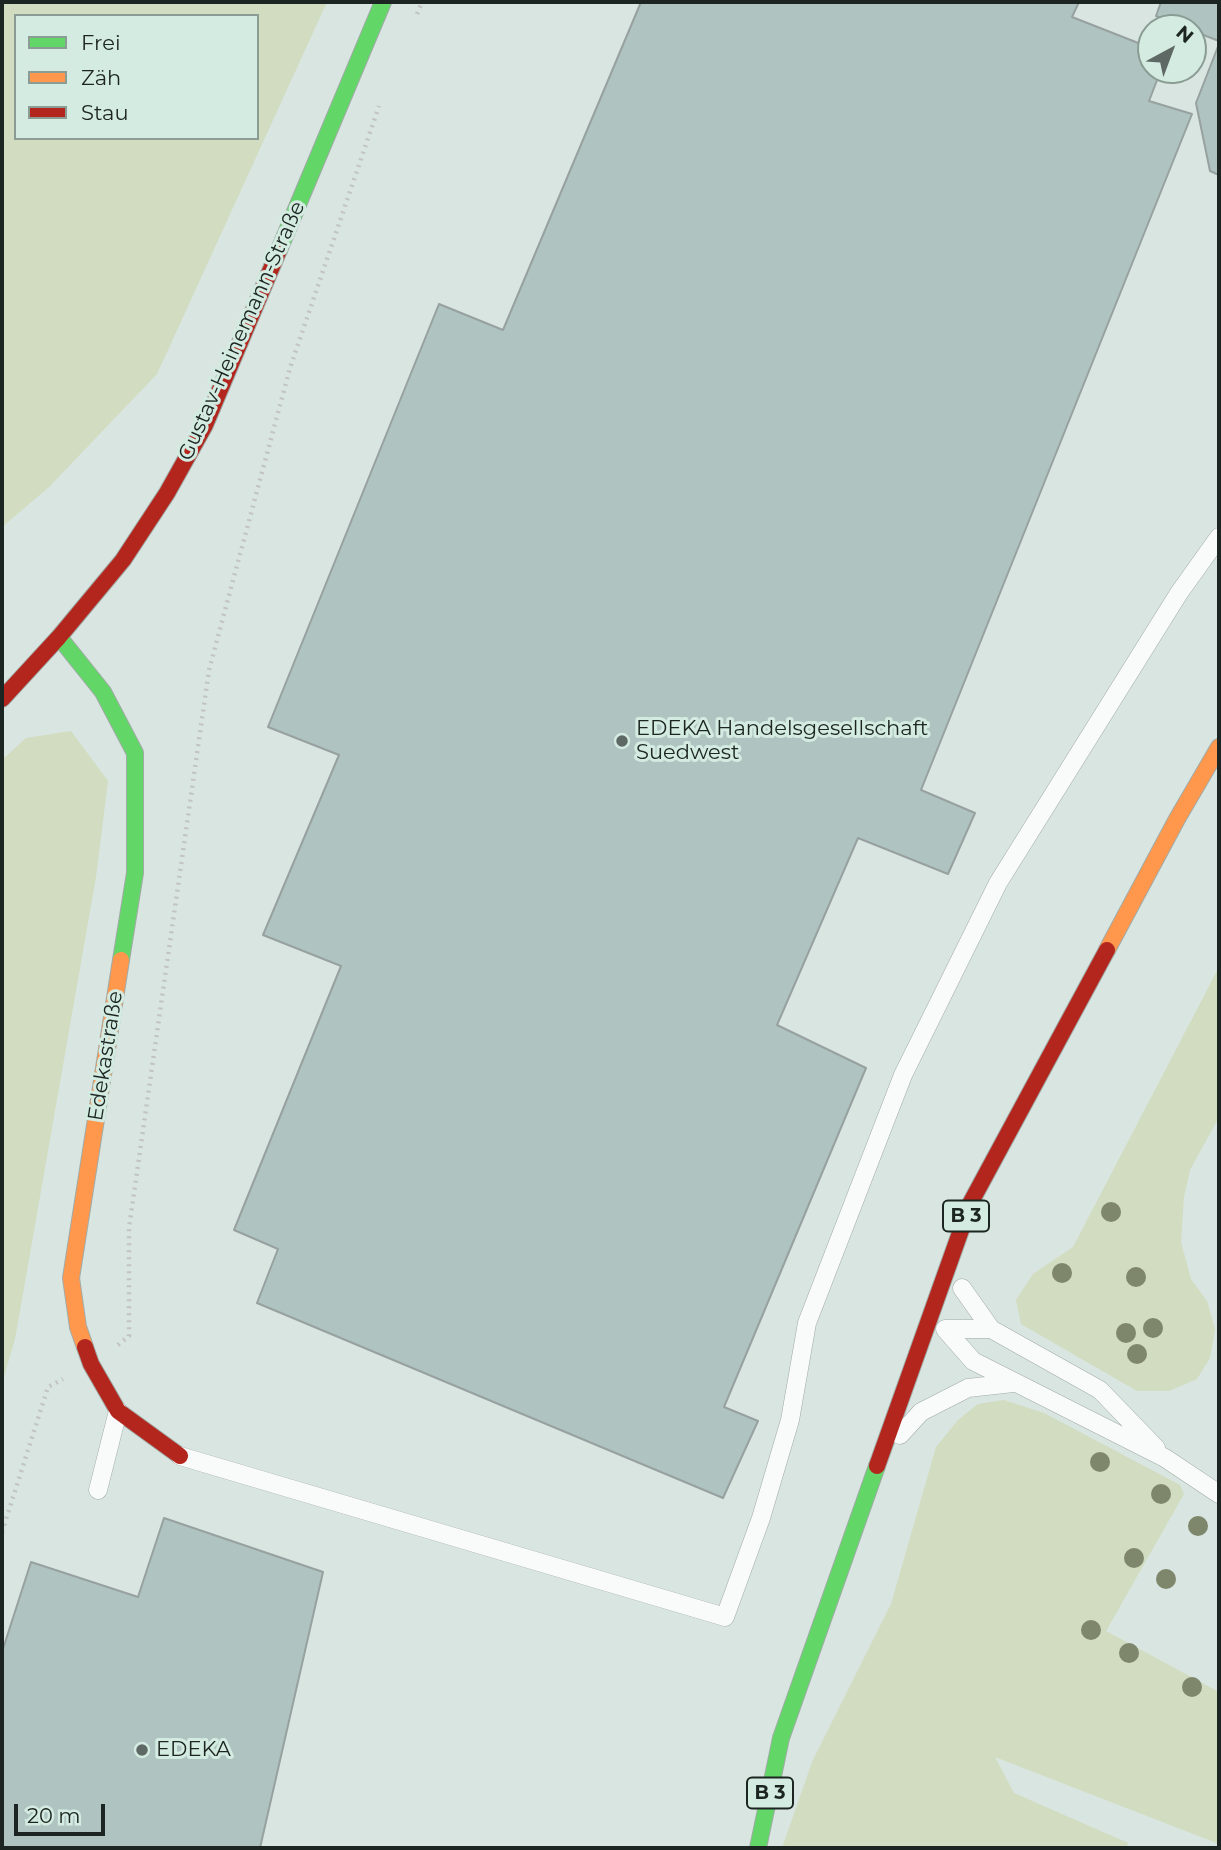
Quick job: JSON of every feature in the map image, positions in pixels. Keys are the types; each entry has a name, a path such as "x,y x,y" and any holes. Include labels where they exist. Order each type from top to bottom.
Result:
{"street":[{"name":"Gustav-Heinemann-Straße","path":"2,699 59,638 123,560 167,493 205,425 383,2"},
{"name":"Edekastraße","path":"59,638 103,692 135,754 135,873 71,1278 78,1327 91,1364 118,1412 180,1456"},
{"name":"B 3","path":"758,1848 781,1738 971,1202 1219,747"},
{"name":"B 3","path":"1024,1136 1087,986"},
{"name":"B 3","path":"878,1460 945,1329 964,1282"}],"lane":[{"path":"180,1456 725,1617 761,1518 790,1420 807,1323 903,1075 998,883 1179,593 1219,537"},
{"path":"964,1282 991,1329"},
{"path":"945,1329 991,1329 1100,1390 1165,1458"},
{"path":"945,1329 973,1361 1165,1458 1219,1494"},
{"path":"878,1460 921,1412 968,1388 1013,1383"},
{"path":"98,1490 118,1412"}],"path":[{"path":"412,27 422,2"},
{"path":"120,1343 130,1336 129,1228 209,670 290,369 381,101"},
{"path":"2,1532 48,1387 63,1379"}],"green space":[{"path":"2,2 327,2 157,374 49,487 2,527"},
{"path":"71,731 108,781 96,877 15,1339 2,1383 2,760 26,738"},
{"path":"1219,967 1219,1117 1190,1170 1184,1197 1181,1242 1191,1279 1207,1301 1215,1329 1210,1358 1197,1379 1169,1391 1137,1391 1021,1324 1016,1300 1033,1274 1073,1247"},
{"path":"1004,1400 1044,1413 1180,1485 1184,1494 1106,1631 1219,1692 1219,1844 995,1757 1014,1793 1128,1843 1126,1848 782,1848 812,1762 891,1604 936,1447 958,1420 978,1404"}],"building":[{"name":"EDEKA Handelsgesellschaft Suedwest","path":"641,2 1079,2 1072,17 1137,43 1137,84 1156,84 1149,101 1192,114 921,790 975,813 948,874 858,838 777,1025 866,1068 724,1407 758,1421 723,1498 257,1303 278,1249 234,1230 341,966 263,935 339,755 268,727 439,304 503,330"},
{"path":"1161,2 1219,2 1219,41 1207,36 1207,14 1157,14"},
{"path":"1219,44 1219,175 1210,171 1196,103 1203,84 1207,84 1207,75"},
{"name":"EDEKA","path":"164,1518 323,1572 260,1848 2,1848 2,1652 31,1562 138,1597"}],"traffic: fast":[{"path":"279,250 383,2"},
{"path":"59,637 103,692 135,753 135,873 121,960"},
{"path":"758,1848 781,1738 877,1466"}],"traffic: slow":[{"path":"1107,950 1219,747"},
{"path":"85,1347 78,1327 71,1278 121,960"}],"traffic: jam":[{"path":"2,699 59,637 123,560 167,493 205,425 279,250"},
{"path":"877,1466 971,1202 1107,950"},
{"path":"85,1347 91,1364 118,1411 180,1456"}],"place":[{"name":"EDEKA Handelsgesellschaft Suedwest","path":"622,741"},
{"name":"EDEKA","path":"142,1750"}]}
